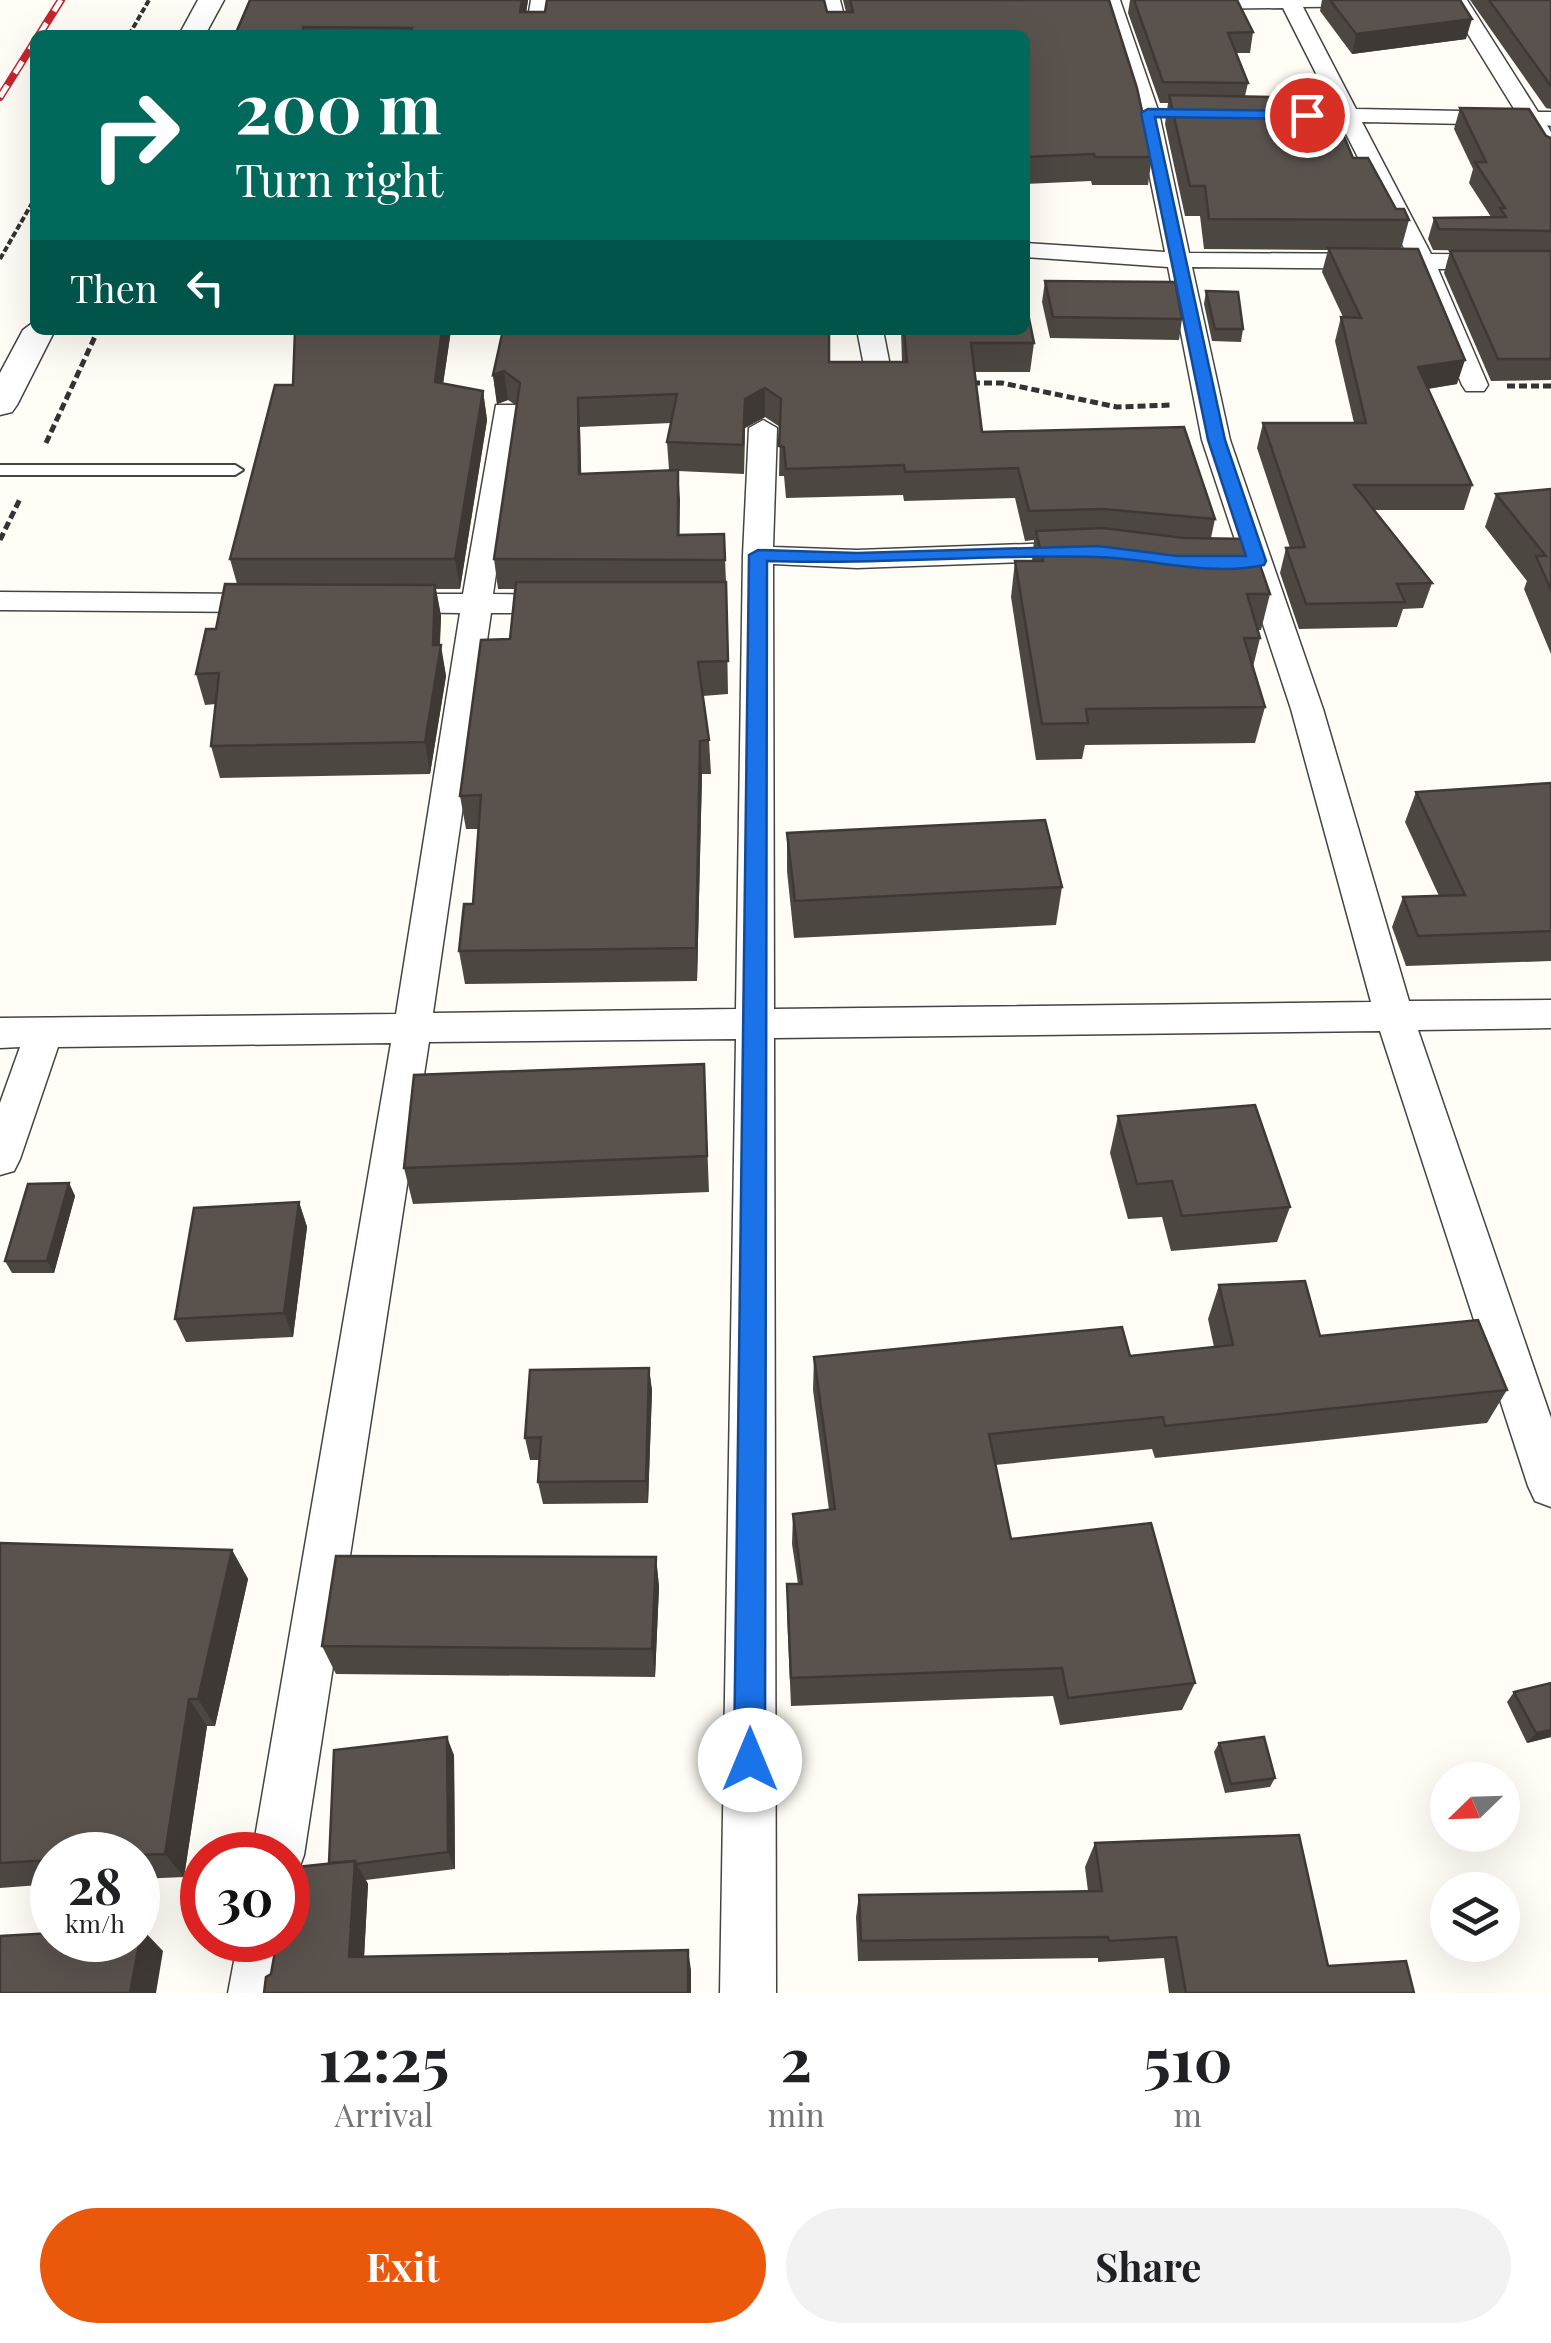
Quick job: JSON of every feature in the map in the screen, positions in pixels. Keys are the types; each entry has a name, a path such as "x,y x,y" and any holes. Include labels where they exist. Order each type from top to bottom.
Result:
{"street":[{"path":"195,30 211,0"},
{"path":"536,30 541,0"},
{"path":"830,0 839,30"},
{"path":"1171,3 1397,0"},
{"path":"1457,0 1542,119 1551,150"},
{"path":"1117,2 1158,113 1176,260 1241,561 1307,709 1394,1016 1551,1486"},
{"path":"1290,2 1423,262 1475,385"},
{"path":"1307,115 1542,119"},
{"path":"1030,250 1176,260 1551,262"},
{"path":"0,405 36,335"},
{"path":"871,335 879,376"},
{"path":"282,1832 412,1030 506,411"},
{"path":"748,1993 754,1021 741,603 758,555 763,428"},
{"path":"758,555 857,559 998,552 1118,554"},
{"path":"0,601 298,603"},
{"path":"358,603 590,604"},
{"path":"0,1032 1551,1014"},
{"path":"0,1159 44,1033"},
{"path":"256,1993 261,1962"}],"lane":[{"path":"0,470 235,470"}],"path":[{"path":"132,30 149,0"},
{"path":"0,259 30,207"},
{"path":"0,540 28,469 95,335"},
{"path":"968,382 1002,383 1116,407 1208,403"}],"building":[{"path":"250,0 522,0 520,12 545,12 547,0 824,0 827,12 853,12 850,0 1109,0 1137,88 1152,157 1030,157 1030,30 237,30"},
{"path":"1134,0 1237,0 1253,32 1228,33 1248,83 1163,82"},
{"path":"1330,0 1460,0 1472,19 1356,34"},
{"path":"1489,0 1551,0 1551,86"},
{"path":"1169,95 1328,98 1353,158 1368,158 1396,209 1404,209 1409,220 1209,219 1205,186 1190,186"},
{"path":"1460,108 1529,109 1551,138 1551,231 1439,229 1434,218 1506,217 1500,208 1505,208 1475,162 1486,162"},
{"path":"1328,248 1418,249 1465,360 1418,367 1472,485 1354,485 1432,583 1397,584 1405,602 1306,604 1286,548 1305,547 1263,423 1366,423 1341,317 1361,318"},
{"path":"1450,251 1551,251 1551,359 1498,359"},
{"path":"1045,281 1175,282 1182,319 1053,317"},
{"path":"1206,291 1238,292 1243,329 1215,329"},
{"path":"1030,323 1034,343 971,343 982,432 1184,427 1215,519 1103,509 1029,511 1018,468 905,472 904,465 786,469 784,447 779,446 781,399 765,388 745,399 743,445 667,442 677,394 578,398 579,474 678,470 678,535 724,534 725,560 494,559 520,383 504,371 493,375 502,335 829,335 829,362 907,362 904,335 1030,335"},
{"path":"295,335 441,335 435,382 483,391 455,559 230,559 275,385 293,385"},
{"path":"1551,489 1551,590 1536,556 1546,556 1496,494"},
{"path":"1103,528 1184,538 1251,539 1270,594 1247,594 1260,638 1244,638 1265,707 1086,709 1088,723 1042,724 1015,561 1043,561 1036,531"},
{"path":"516,582 726,582 728,661 698,662 709,740 700,741 696,948 459,951 464,904 473,904 481,795 460,796 481,640 510,639"},
{"path":"225,584 435,585 433,645 441,645 425,742 211,746 219,673 196,674 206,629 216,629"},
{"path":"1551,783 1551,931 1418,936 1403,897 1465,895 1416,792"},
{"path":"1045,820 1062,887 795,901 787,833"},
{"path":"704,1064 707,1156 404,1168 414,1075"},
{"path":"1255,1105 1290,1207 1182,1216 1172,1181 1137,1184 1118,1116"},
{"path":"69,1183 47,1261 5,1261 28,1184"},
{"path":"299,1202 284,1313 175,1319 194,1208"},
{"path":"1305,1281 1320,1336 1478,1320 1507,1390 1165,1426 1163,1417 989,1434 1011,1539 1151,1523 1195,1683 1068,1698 1062,1668 791,1678 787,1584 802,1584 793,1514 835,1509 814,1357 1122,1327 1130,1356 1233,1345 1219,1285"},
{"path":"649,1368 646,1481 538,1482 541,1437 525,1438 530,1370"},
{"path":"0,1543 232,1550 198,1699 189,1699 165,1854 160,1854 160,1832 30,1832 30,1861 0,1863"},
{"path":"336,1556 656,1557 652,1649 322,1646"},
{"path":"1551,1683 1551,1730 1536,1733 1514,1692"},
{"path":"447,1737 448,1852 356,1864 329,1863 334,1750"},
{"path":"1264,1737 1275,1778 1231,1784 1219,1743"},
{"path":"1299,1835 1328,1966 1406,1961 1414,1993 1186,1993 1176,1937 1109,1941 1108,1937 861,1941 859,1895 1102,1891 1095,1843"},
{"path":"355,1861 349,1957 688,1950 688,1993 264,1993 273,1962 310,1962 310,1866"},
{"path":"30,1934 30,1962 136,1962 130,1993 0,1993 0,1936"}],"railway":[{"path":"42,30 61,0"},
{"path":"0,97 30,49"}],"route":[{"path":"750,1760 758,555 857,559 1098,551 1177,561 1257,561 1216,440 1148,113 1307,115"}]}
